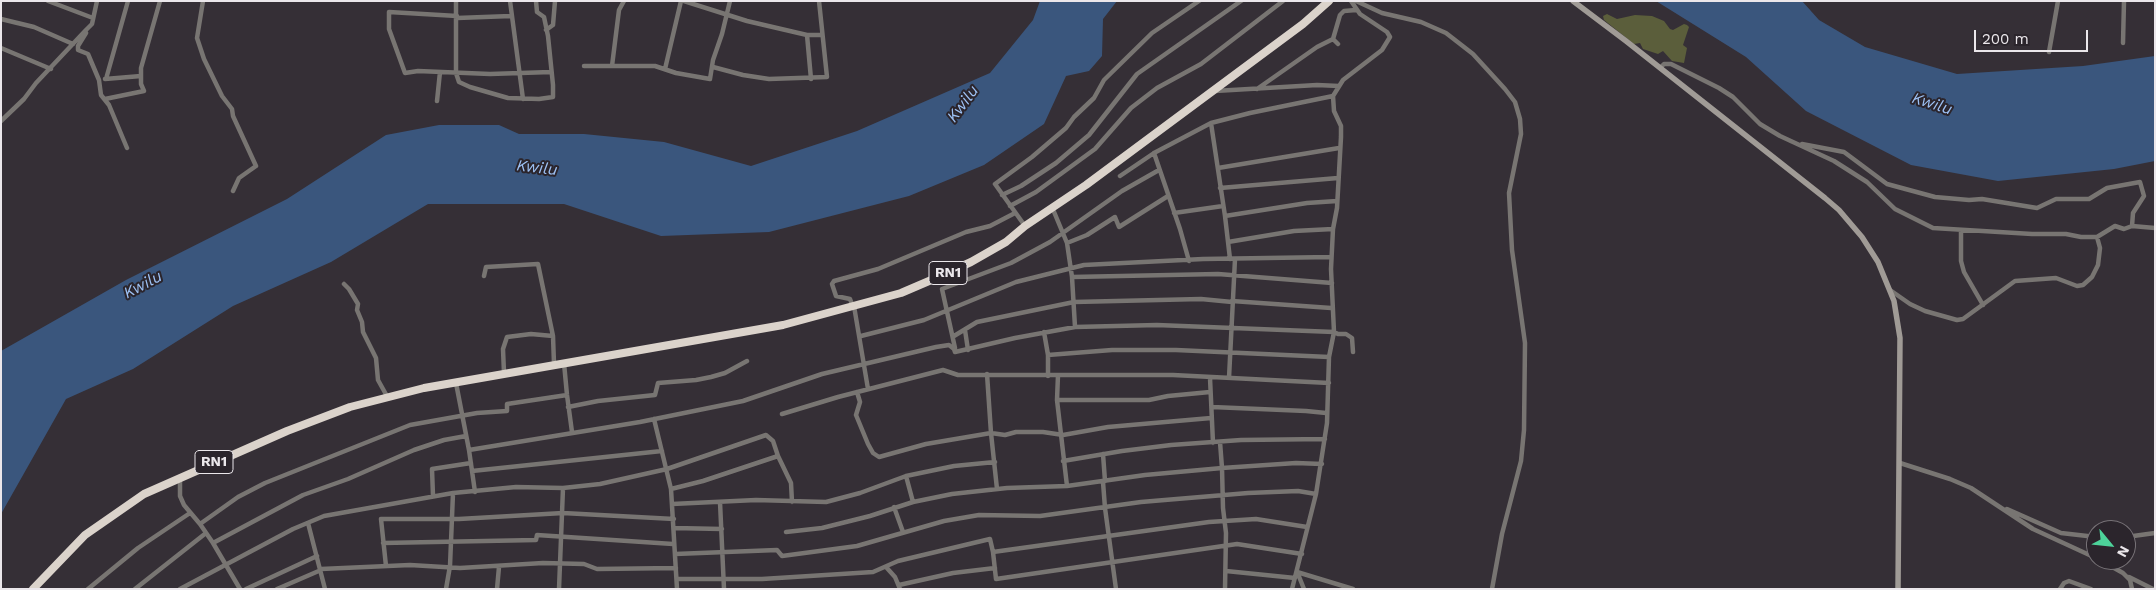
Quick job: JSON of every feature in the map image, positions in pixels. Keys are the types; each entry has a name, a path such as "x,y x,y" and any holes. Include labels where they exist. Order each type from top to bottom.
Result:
{"highway":[{"name":"RN1","path":"33,589 85,536 144,494 296,428 350,407 456,382 783,325 901,293 936,278 1006,242 1025,226 1086,185 1304,24 1329,1"}],"main road":[{"path":"1573,1 1838,210 1870,248 1883,272 1894,301 1900,338 1898,589"}],"street":[{"path":"48,1 93,18"},
{"path":"98,1 93,18 78,46 78,50 88,54 99,80 101,95 105,99 128,148"},
{"path":"106,79 128,1"},
{"path":"105,99 144,91 141,68 160,1"},
{"path":"203,1 197,38 204,60 222,96 232,109 233,116 256,166 239,178 234,192"},
{"path":"456,1 456,73 459,82 508,98 523,99 553,97 544,17 537,12 536,1"},
{"path":"516,1 510,1 511,16 521,73 523,99"},
{"path":"546,30 553,25 555,1"},
{"path":"612,66 619,10 624,1"},
{"path":"665,69 682,1 747,21 808,35 822,36"},
{"path":"584,66 655,66 710,79 712,63 722,34 730,1"},
{"path":"713,67 743,75 769,78 811,79 827,77 819,1"},
{"path":"1025,226 995,184 1032,157 1066,128 1074,117 1094,98 1104,80 1152,33 1199,1"},
{"path":"1002,195 1021,186 1056,163 1089,135 1138,74 1241,1"},
{"path":"1010,206 1036,192 1094,149 1132,108 1157,88 1201,64 1283,1"},
{"path":"1292,589 1302,554 1322,464 1329,383 1329,357 1334,332 1331,308 1331,257 1337,201 1341,126 1334,111 1333,96 1348,75 1382,50 1390,37 1387,32 1356,10 1351,1"},
{"path":"1356,1 1382,13 1421,22 1446,33 1473,54 1505,89 1515,102 1520,119 1521,134 1509,193 1512,250 1525,343 1524,430 1521,461 1502,534 1492,589"},
{"path":"2049,52 2058,1"},
{"path":"2123,43 2124,1"},
{"path":"1257,89 1317,47 1333,39 1342,12 1356,10"},
{"path":"511,16 456,17 390,12 389,29 406,73 418,71 490,74 551,72"},
{"path":"1,19 34,27 73,44"},
{"path":"1,121 51,70 86,30"},
{"path":"808,35 811,79"},
{"path":"1333,39 1338,44"},
{"path":"1,48 51,70"},
{"path":"1660,68 1664,64 1670,64 1720,88 1733,97 1760,124 1798,145 1825,156 1858,176 1873,187 1894,209 1923,225 1933,228 2066,234 2081,237 2097,237 2113,227 2124,229 2132,226 2155,228"},
{"path":"437,101 440,72"},
{"path":"99,80 141,76"},
{"path":"1212,91 1317,85 1339,86"},
{"path":"1120,176 1154,153 1211,123 1333,96"},
{"path":"1211,123 1234,275 1229,378"},
{"path":"1798,145 1844,152 1887,184 1935,197 1969,200 1982,199 2037,208 2056,199 2089,200 2107,188 2140,182 2144,196 2133,213 2132,226"},
{"path":"1218,168 1339,148"},
{"path":"1154,153 1189,261"},
{"path":"955,352 954,336 942,289 1011,263 1050,242 1122,191 1159,170"},
{"path":"1220,188 1338,178"},
{"path":"1067,243 1087,235 1115,217 1119,227 1168,196"},
{"path":"1225,216 1337,201"},
{"path":"1174,213 1189,209 1223,206"},
{"path":"1052,207 1067,243 1072,277 1075,327"},
{"path":"868,389 861,336 854,307 850,299 836,296 832,284 834,280 878,269 966,232 990,226 1015,213"},
{"path":"1228,242 1294,231 1333,229"},
{"path":"1961,230 1961,261 1964,272 1983,305"},
{"path":"1889,289 1910,304 1957,320 1963,319 2015,281 2056,278 2083,286 2092,277 2098,265 2100,248 2097,237"},
{"path":"861,336 924,320 1016,282 1084,265 1331,257"},
{"path":"484,276 486,267 538,264 553,336 554,364"},
{"path":"1072,277 1234,275 1332,283"},
{"path":"344,284 358,304 357,310 362,322 362,332 376,358 378,380 388,398"},
{"path":"954,336 977,322 1074,302 1201,299 1331,308"},
{"path":"955,352 1075,327 1158,325 1334,332 1346,334 1352,338 1353,352"},
{"path":"965,330 968,350"},
{"path":"1044,332 1048,355 1048,376"},
{"path":"504,374 503,349 507,337 531,334 553,336"},
{"path":"469,450 744,401 822,374 949,345 955,352"},
{"path":"1048,355 1112,350 1231,352 1329,357"},
{"path":"568,407 598,401 656,395 658,383 711,377 725,373 747,361"},
{"path":"564,364 572,432"},
{"path":"782,414 943,370 958,375 1173,375 1329,383"},
{"path":"987,374 997,488"},
{"path":"1058,375 1057,400 1063,435 1063,461 1067,486"},
{"path":"1210,378 1213,443"},
{"path":"456,382 475,492"},
{"path":"857,392 860,402 856,415 868,444 873,453 879,457 926,444 991,433 1005,435 1016,432 1044,432 1063,435 1108,427 1211,418"},
{"path":"1057,400 1149,400 1210,392"},
{"path":"200,524 238,497 265,483 410,425 462,416 507,412 507,404 567,395"},
{"path":"1212,407 1326,413"},
{"path":"654,418 671,489 677,589"},
{"path":"180,589 324,516 452,493 516,487 563,488 600,484 667,469 766,435 771,438 791,483 792,502"},
{"path":"213,543 303,495 367,472 399,456 444,440 466,436"},
{"path":"1063,461 1171,445 1241,440 1324,439"},
{"path":"1220,442 1226,546 1225,589"},
{"path":"472,471 662,451"},
{"path":"1103,454 1105,508 1116,589"},
{"path":"671,489 703,481 778,456"},
{"path":"672,504 756,500 826,502 860,493 906,476 954,466 995,462"},
{"path":"433,496 432,468 471,463"},
{"path":"786,532 822,528 870,516 913,502 997,488 1067,486 1145,475 1222,468 1296,463 1322,464"},
{"path":"1900,463 1960,482 2033,529 2086,553"},
{"path":"906,476 913,502"},
{"path":"180,478 181,500 213,543 240,589"},
{"path":"559,589 563,488"},
{"path":"675,554 777,550 782,556 865,544 903,532 974,516 1040,516 1148,502 1223,495 1298,491 1316,494"},
{"path":"446,589 450,566 452,493"},
{"path":"720,502 724,589"},
{"path":"1999,506 2060,533 2086,536"},
{"path":"894,507 903,532"},
{"path":"88,589 138,548 190,513"},
{"path":"386,566 381,519 452,519 563,513 674,519"},
{"path":"994,552 1068,543 1108,535 1224,521 1256,519 1307,526"},
{"path":"308,523 325,589"},
{"path":"674,528 722,529"},
{"path":"2136,536 2155,533"},
{"path":"135,589 206,534"},
{"path":"383,543 536,540 537,535 673,544"},
{"path":"677,579 762,579 828,573 863,573 886,568 898,561 990,539 994,552 996,579 1237,544 1302,554"},
{"path":"246,589 317,556"},
{"path":"277,589 321,569 386,566 450,566 460,568 561,563 584,564 597,569 676,568"},
{"path":"497,589 499,567"},
{"path":"886,568 895,577 899,587 954,573 995,568"},
{"path":"2116,570 2152,589"},
{"path":"1226,572 1296,575 1353,589"},
{"path":"1296,575 1302,580 1304,589"},
{"path":"2127,577 2132,589"},
{"path":"2060,589 2064,583 2069,581 2091,589"}],"green space":[{"path":"1607,14 1617,19 1635,15 1652,16 1664,21 1673,30 1684,24 1687,25 1689,27 1683,45 1687,48 1684,63 1672,61 1663,51 1658,54 1643,49 1640,43 1634,44 1604,20 1603,16"}],"water":[{"name":"Kwilu","path":"1040,1 1117,1 1103,19 1102,56 1089,71 1066,76 1044,124 984,165 909,196 769,232 661,236 564,204 428,204 331,262 233,306 133,369 66,399 1,514 1,351 126,280 287,199 386,135 439,125 499,125 519,134 584,134 664,142 751,166 857,131 990,73 1033,20"},
{"name":"Kwilu","path":"1656,1 1802,1 1819,20 1865,47 1957,74 2083,66 2155,56 2155,161 2114,169 1998,181 1911,165 1806,111 1746,57"}]}
